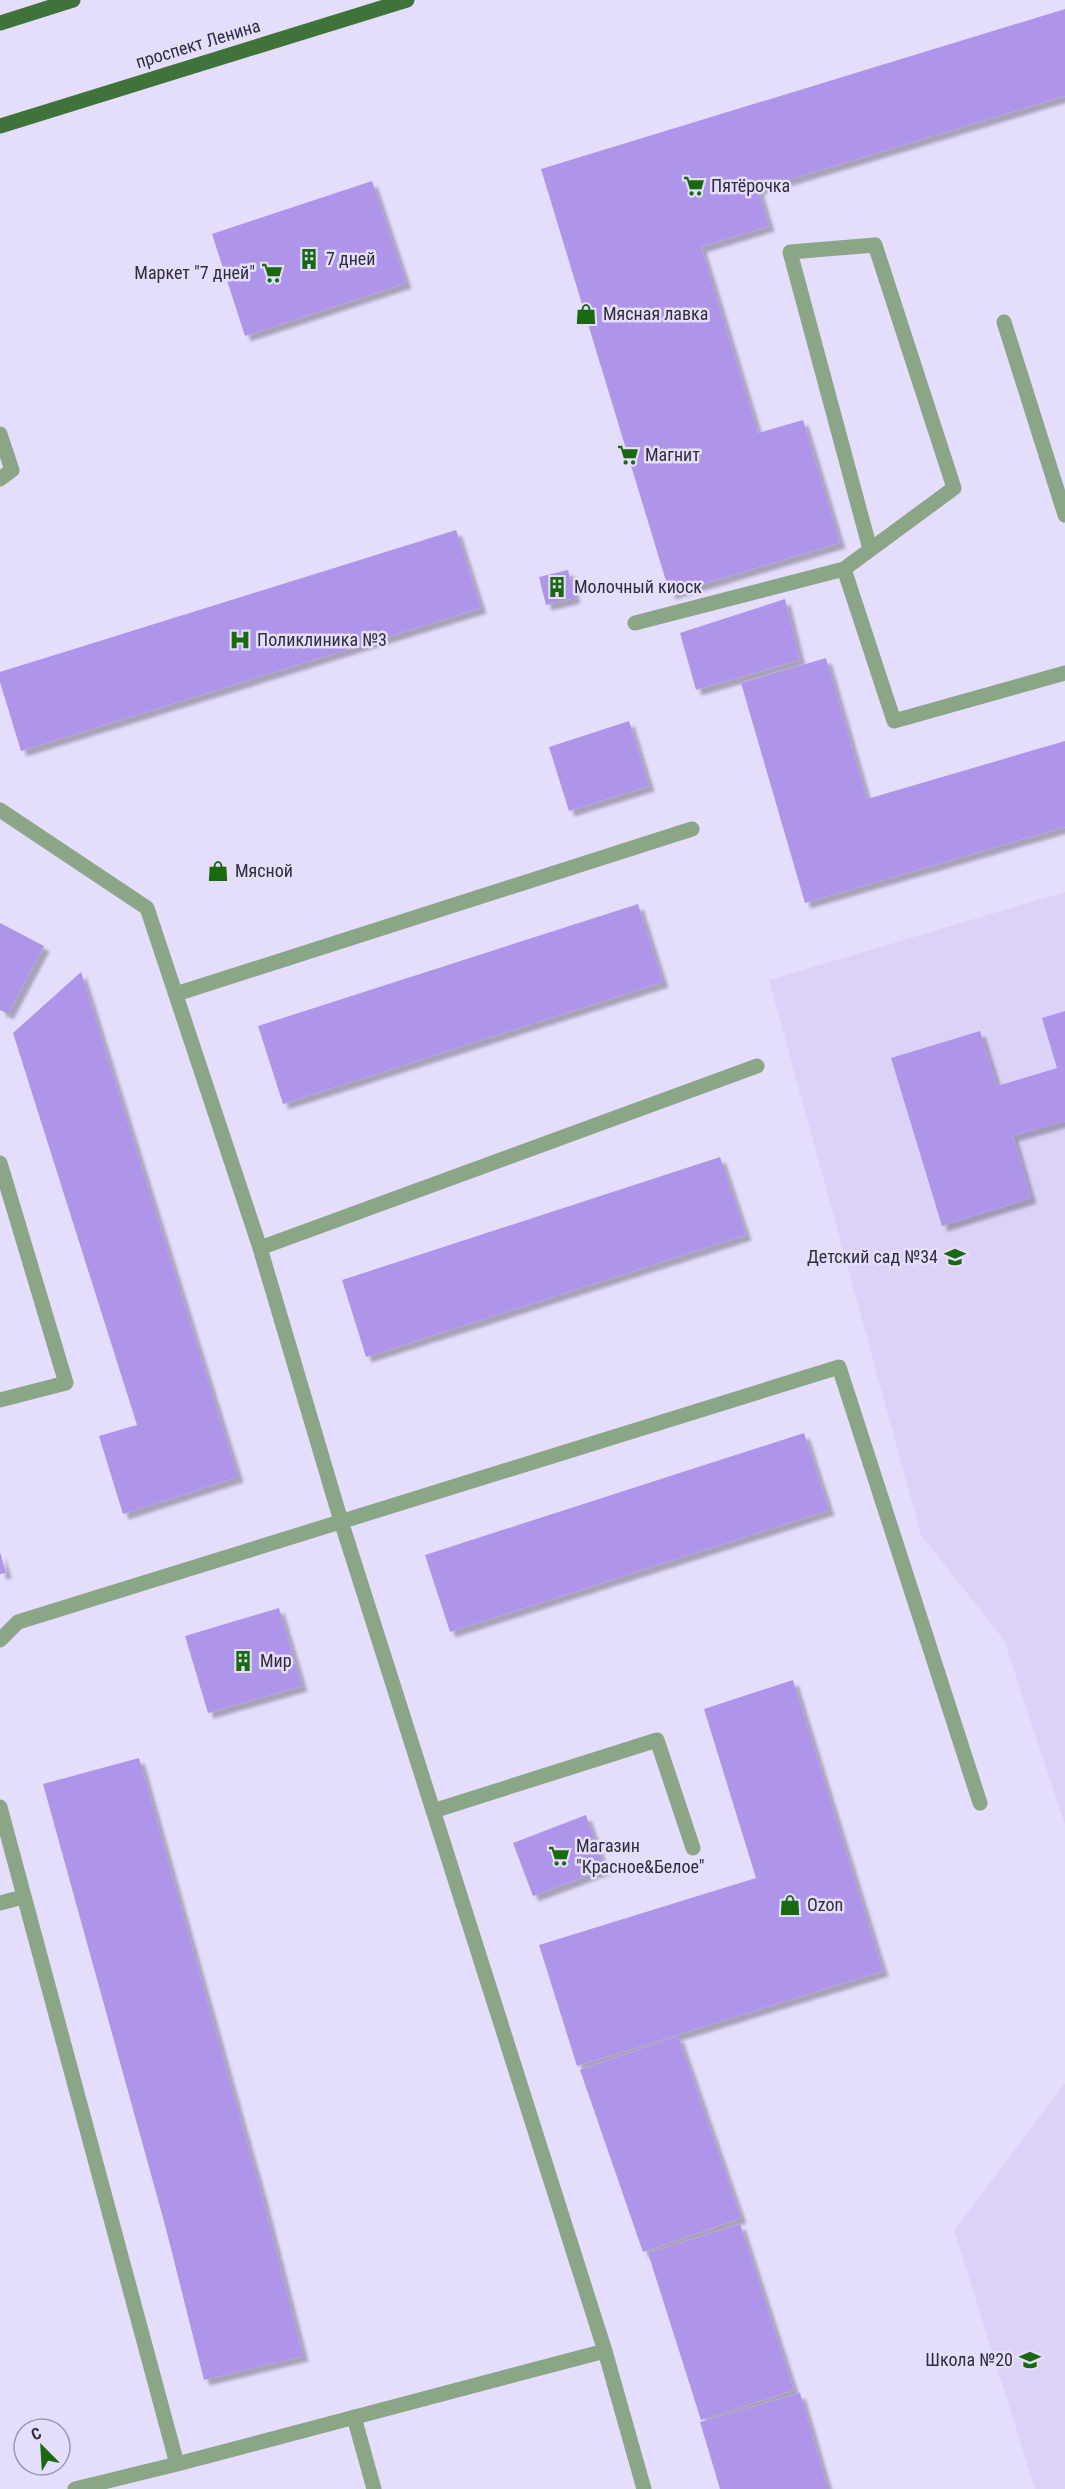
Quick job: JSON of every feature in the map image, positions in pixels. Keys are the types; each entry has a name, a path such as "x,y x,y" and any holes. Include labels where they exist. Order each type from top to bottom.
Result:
{"main road":[{"path":"0,22 73,0"},
{"name":"проспект Ленина","path":"0,126 407,0"}],"lane":[{"path":"635,623 844,568 954,488 875,245 790,252 870,549"},
{"path":"1004,322 1065,514"},
{"path":"0,434 12,470 0,479"},
{"path":"844,568 894,721 1065,673"},
{"path":"0,810 147,908 260,1248 340,1521 605,2351 644,2489"},
{"path":"176,994 692,829"},
{"path":"260,1248 757,1066"},
{"path":"0,1163 66,1383 0,1400"},
{"path":"0,1640 18,1622 839,1367 980,1803"},
{"path":"433,1811 657,1740 693,1848"},
{"path":"0,1807 177,2464"},
{"path":"0,1903 23,1897"},
{"path":"75,2489 605,2351"},
{"path":"354,2417 374,2489"}],"shaded area":[{"name":"Детский сад №34","path":"1065,892 1065,1825 1004,1640 921,1535 769,980"},
{"name":"Школа №20","path":"1065,2083 1065,2489 1035,2489 954,2230"}],"building":[{"path":"1065,9 1065,96 758,189 769,226 701,247 758,433 803,420 840,543 670,594 541,169"},
{"name":"7 дней","path":"372,181 406,283 245,336 212,234"},
{"name":"Поликлиника №3","path":"456,530 481,608 21,751 0,682 0,672"},
{"name":"Молочный киоск","path":"568,570 575,598 546,605 539,577"},
{"path":"785,599 800,660 696,690 680,633"},
{"path":"826,658 867,799 1065,741 1065,827 805,903 741,683"},
{"path":"629,721 649,786 569,811 549,747"},
{"path":"638,904 663,982 283,1104 258,1026"},
{"path":"0,923 44,946 8,1014 0,1010"},
{"path":"81,972 238,1477 123,1514 99,1436 137,1425 13,1033"},
{"path":"1065,1011 1065,1121 1013,1136 1031,1198 942,1226 891,1058 980,1031 997,1086 1057,1068 1042,1018"},
{"path":"720,1157 746,1235 366,1357 342,1280"},
{"path":"804,1433 829,1510 450,1632 425,1555"},
{"path":"0,1552 6,1573 0,1574"},
{"name":"Мир","path":"279,1608 302,1686 208,1713 185,1636"},
{"path":"793,1680 883,1971 577,2066 539,1945 756,1878 704,1709"},
{"path":"139,1758 262,2196 303,2356 204,2380 165,2225 43,1784"},
{"name":"Магазин \"Красное&Белое\"","path":"586,1815 605,1869 533,1896 513,1843"},
{"path":"678,2036 741,2218 643,2252 580,2070"},
{"path":"740,2224 794,2390 701,2420 648,2253"},
{"path":"800,2393 828,2489 720,2489 700,2422"}],"place":[{"name":"Пятёрочка","path":"694,186"},
{"name":"7 дней","path":"309,259"},
{"name":"Маркет \"7 дней\"","path":"272,273"},
{"name":"Мясная лавка","path":"586,314"},
{"name":"Магнит","path":"628,455"},
{"name":"Молочный киоск","path":"557,587"},
{"name":"Поликлиника №3","path":"240,640"},
{"name":"Мясной","path":"218,871"},
{"name":"Детский сад №34","path":"955,1257"},
{"name":"Мир","path":"243,1661"},
{"name":"Магазин \"Красное&Белое\"","path":"559,1856"},
{"name":"Ozon","path":"790,1905"},
{"name":"Школа №20","path":"1030,2360"}]}
